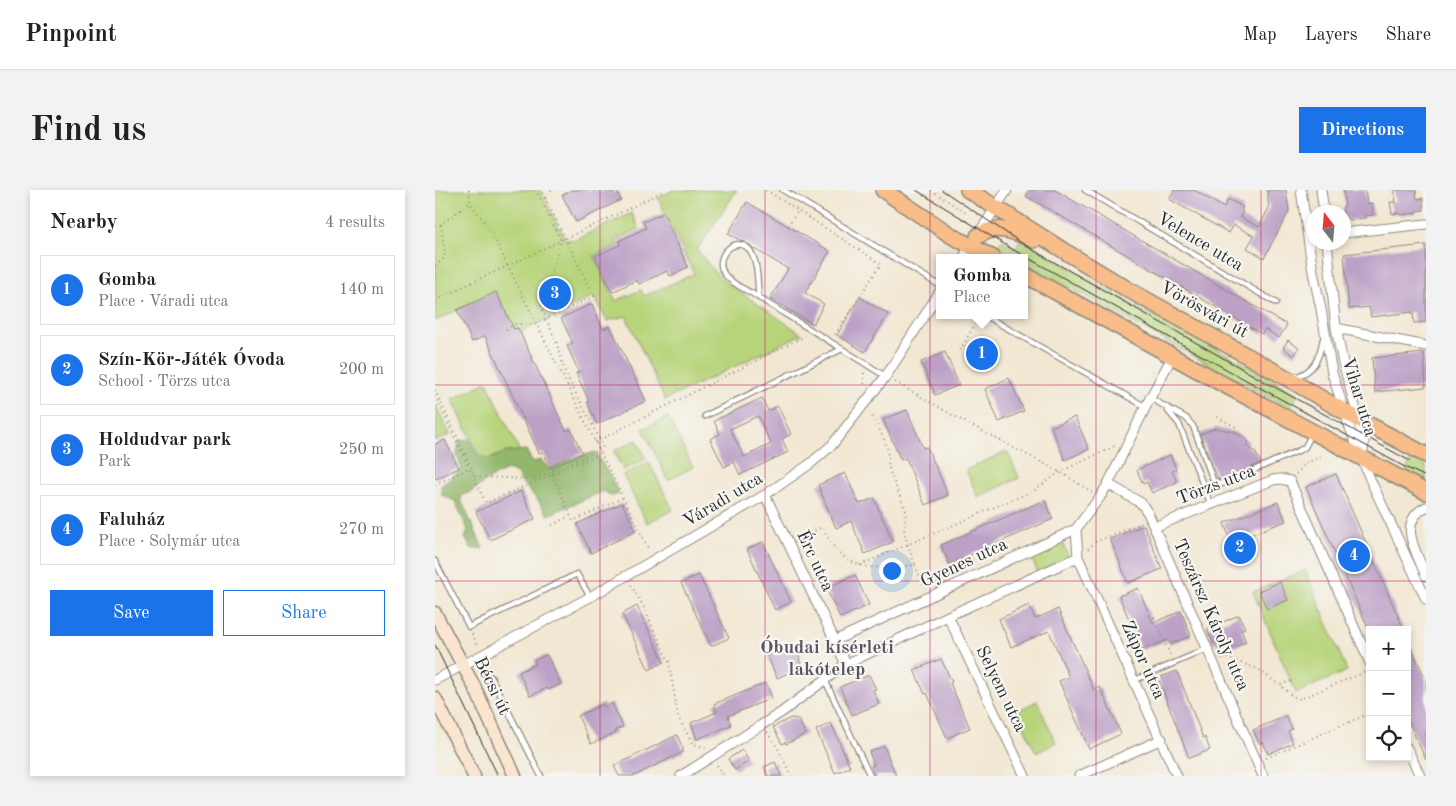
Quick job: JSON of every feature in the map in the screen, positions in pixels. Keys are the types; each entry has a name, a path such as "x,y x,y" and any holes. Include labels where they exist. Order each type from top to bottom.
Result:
{"main road":[{"path":"883,190 970,247 985,254"},
{"name":"Vörösvári út","path":"968,190 1127,289 1351,416 1426,456"},
{"path":"970,247 990,230 1002,229 1065,252"},
{"path":"1028,277 1172,357 1426,492"},
{"name":"Bécsi út","path":"435,613 481,700 515,776"},
{"path":"435,698 474,776"}],"street":[{"path":"970,247 1007,190"},
{"name":"Vihar utca","path":"1301,190 1306,216"},
{"path":"1321,190 1323,205"},
{"path":"1351,232 1426,224"},
{"name":"Vihar utca","path":"1312,250 1332,373 1364,444 1362,457"},
{"name":"Vihar utca","path":"1328,250 1336,328 1343,363 1352,433 1362,457"},
{"name":"Váradi utca","path":"435,680 590,597 765,495 823,453 841,435 886,376 936,298"},
{"path":"1336,328 1426,346"},
{"name":"Gyenes utca","path":"834,641 1076,529 1108,484 1172,357"},
{"path":"1362,457 1370,480 1426,598"},
{"name":"Törzs utca","path":"1152,523 1211,505 1273,480 1280,479 1290,482"},
{"path":"1290,482 1366,655"},
{"name":"Teszársz Károly utca","path":"1108,484 1141,503 1152,523 1263,776"},
{"name":"Érc utca","path":"765,495 834,641"},
{"path":"1426,507 1416,514 1410,526 1411,539 1426,576"},
{"path":"681,776 782,712 847,664 1079,557 1076,529"},
{"name":"Zápor utca","path":"1079,557 1177,776"},
{"name":"Selyem utca","path":"948,616 1025,776"},
{"path":"834,641 847,664"},
{"path":"1079,776 1161,739"},
{"path":"1411,757 1420,776"}],"lane":[{"path":"783,190 936,283"},
{"name":"Velence utca","path":"1085,190 1276,303"},
{"path":"759,298 757,268 753,254 743,244 730,247 725,251 721,264 722,271 727,278 759,298 830,342 886,376"},
{"path":"992,319 1168,411 1179,424 1211,505"},
{"path":"1285,377 1302,375 1316,363 1320,355 1325,333"},
{"path":"705,416 843,349"},
{"path":"1148,402 1186,418 1193,426 1213,480 1216,483 1223,484 1300,450 1305,447 1313,432"},
{"path":"435,562 469,627 577,574 590,597"},
{"path":"1135,680 1209,651"},
{"path":"491,677 541,776"},
{"path":"825,680 870,776"}],"path":[{"path":"469,190 470,203 489,228 654,559"},
{"path":"435,396 486,502 601,452 603,446 565,372 557,341 541,307 561,241 536,190"},
{"path":"505,328 516,324 536,324 594,296 541,190"},
{"path":"545,200 551,190"},
{"path":"435,300 665,190"},
{"path":"766,190 881,264 830,342"},
{"path":"931,190 966,213"},
{"path":"435,226 441,224 470,203"},
{"path":"788,226 798,211"},
{"path":"435,266 445,257 441,224"},
{"path":"960,350 977,319"},
{"path":"595,442 810,334"},
{"path":"864,372 864,404 878,426 887,447 889,470 906,510 904,533 929,597"},
{"path":"886,376 963,421 1060,472 1100,497"},
{"path":"435,390 476,477 533,479 601,452"},
{"path":"1217,417 1236,427 1234,432"},
{"path":"860,565 1035,490 1060,472 1130,439"},
{"path":"1290,482 1307,463 1323,456"},
{"path":"435,485 469,468"},
{"path":"552,474 573,521 623,498"},
{"path":"552,525 571,516"},
{"path":"1079,557 1095,542 1152,523"},
{"path":"789,544 822,527 833,545 849,560 860,565 869,568 915,565"},
{"path":"625,576 642,604 669,662 679,717 693,744 705,747 724,776"},
{"path":"1155,617 1174,664"},
{"path":"1209,651 1227,656 1258,669 1292,696 1300,699 1368,671"},
{"path":"1280,685 1291,681"},
{"path":"1257,762 1366,714"},
{"path":"762,725 779,750 791,776"}],"green space":[{"path":"435,190 540,190 565,239 574,240 632,213 639,229 616,240 618,244 594,256 616,301 641,290 644,296 694,274 658,198 673,190 737,190 697,250 725,282 802,334 665,400 626,316 607,321 594,296 520,332 517,328 507,332 511,322 496,292 435,321"},
{"path":"1021,239 1156,318 1158,316 1298,394 1290,409 1028,265 1028,254 1007,254 996,248 1001,240 1015,248"},
{"path":"487,382 520,452 485,468 452,399"},
{"path":"435,404 450,435 435,441"},
{"path":"668,417 693,467 668,480 643,429"},
{"path":"469,439 477,455 489,459 506,452 526,450 532,462 541,460 550,469 569,460 595,452 619,494 611,496 604,491 548,515 517,474 507,470 490,478 471,492 462,495 461,500 483,548 472,549 465,538 468,530 455,501 442,495 441,486 462,469 457,455 459,441"},
{"path":"637,440 646,459 623,470 614,451"},
{"path":"1007,451 1019,478 978,497 966,470"},
{"path":"1411,459 1426,466 1426,481 1406,471"},
{"path":"649,462 673,510 647,523 623,475"},
{"path":"1060,537 1070,561 1039,575 1028,551"},
{"path":"1305,570 1347,671 1296,693 1253,592"},
{"path":"1037,701 1056,743 1036,753 1017,711"}],"building":[{"path":"572,190 610,190 612,193 617,191 621,200 576,222 562,195"},
{"path":"1029,190 1055,190 1287,325 1279,338 1265,329 1262,334 1026,196"},
{"path":"1174,190 1194,190 1224,208 1228,199 1243,207 1240,217 1259,227 1269,208 1267,190 1286,190 1289,211 1264,258 1247,248 1254,236 1234,225 1229,233 1169,199"},
{"path":"1343,190 1365,190 1367,204 1372,203 1373,215 1351,220 1351,205 1345,205"},
{"path":"1394,190 1416,190 1417,199 1423,198 1424,210 1400,215 1400,213 1392,214 1390,202 1396,202"},
{"path":"747,202 830,251 805,293 824,304 813,324 770,299 788,269 750,245 728,234"},
{"path":"663,213 688,267 670,276 667,271 639,284 637,280 612,292 595,256 620,245 619,241 646,228 643,222"},
{"path":"1426,245 1426,322 1414,323 1413,312 1371,317 1369,307 1349,309 1344,254"},
{"path":"496,292 514,329 518,328 566,431 571,429 582,453 551,468 543,452 539,453 485,336 472,342 457,310"},
{"path":"860,297 888,314 865,352 837,335"},
{"path":"592,304 603,329 610,326 646,401 597,424 576,373 579,372 567,346 573,343 561,318"},
{"path":"1288,340 1299,348 1294,356 1283,348"},
{"path":"981,342 991,347 988,352 992,357 982,356 973,358"},
{"path":"945,352 959,385 935,395 921,362"},
{"path":"1424,353 1426,387 1375,392 1372,358"},
{"path":"1009,378 1024,411 999,422 985,389"},
{"path":"762,398 768,411 778,406 791,434 782,439 788,452 740,475 734,462 724,467 710,439 720,434 714,421","holes":["758,416 771,444 744,457 730,429"]},
{"path":"907,410 923,448 927,447 948,495 925,505 906,458 901,460 883,420"},
{"path":"1075,417 1089,449 1065,460 1051,427"},
{"path":"1216,428 1242,436 1249,442 1246,445 1255,452 1261,463 1221,480 1218,479 1200,434"},
{"path":"445,440 459,468 435,479 435,444"},
{"path":"1170,455 1176,469 1172,471 1177,482 1152,493 1147,482 1143,484 1137,470"},
{"path":"845,473 859,504 874,498 893,542 865,554 851,521 836,528 818,485"},
{"path":"1336,474 1402,626 1367,626 1306,487"},
{"path":"521,491 535,519 490,540 476,512"},
{"path":"1045,500 1053,519 949,564 941,545"},
{"path":"1278,502 1286,521 1231,542 1224,523"},
{"path":"622,503 636,531 591,553 577,524"},
{"path":"1144,525 1162,569 1128,583 1110,539"},
{"path":"763,542 791,602 775,610 747,549"},
{"path":"699,575 729,638 711,646 681,583"},
{"path":"855,575 869,605 840,618 826,588"},
{"path":"1280,582 1288,600 1267,609 1259,591"},
{"path":"1138,588 1153,623 1181,611 1191,636 1170,644 1168,640 1142,650 1119,596"},
{"path":"1029,605 1035,619 1058,609 1094,690 1100,687 1121,734 1089,749 1059,681 1069,677 1049,631 1011,647 999,619"},
{"path":"637,606 664,662 649,670 622,614"},
{"path":"1239,615 1245,628 1241,630 1246,642 1221,653 1216,642 1213,643 1207,629"},
{"path":"790,642 794,651 796,650 802,667 777,678 767,655"},
{"path":"1411,647 1426,680 1426,760 1411,727"},
{"path":"547,655 561,684 530,696 519,672 536,664 534,660"},
{"path":"941,659 970,728 947,738 927,693 925,694 914,670"},
{"path":"1177,671 1203,738 1205,737 1210,750 1189,758 1158,678"},
{"path":"869,675 876,689 873,690 879,704 852,715 840,687"},
{"path":"766,683 772,698 728,716 731,725 697,739 691,723 717,712 714,704"},
{"path":"612,703 623,727 615,730 616,733 591,744 578,716 603,704 605,707"},
{"path":"1286,716 1292,729 1288,731 1293,743 1268,754 1263,742 1260,744 1253,730"},
{"path":"791,718 798,719 806,734 786,744 785,742 782,744 773,727"},
{"path":"831,723 850,767 835,773 816,730"},
{"path":"677,735 683,752 634,776 619,776 614,766"},
{"path":"884,746 896,776 875,776 871,766 874,765 869,752"},
{"path":"742,750 749,761 735,770 728,759"},
{"path":"775,762 781,776 768,776 764,767"}],"tram line":[{"path":"916,190 1021,254"},
{"path":"942,190 1045,257 1269,384 1410,461"},
{"path":"1028,258 1215,363 1426,477"},
{"path":"435,645 498,776"}],"place":[{"name":"Holdudvar park","path":"555,294"},
{"name":"Gomba","path":"982,354"},
{"name":"Szín-Kör-Játék Óvoda","path":"1240,548"},
{"name":"Faluház","path":"1354,556"}],"district":[{"name":"Óbudai kísérleti lakótelep","path":"827,659"}]}
